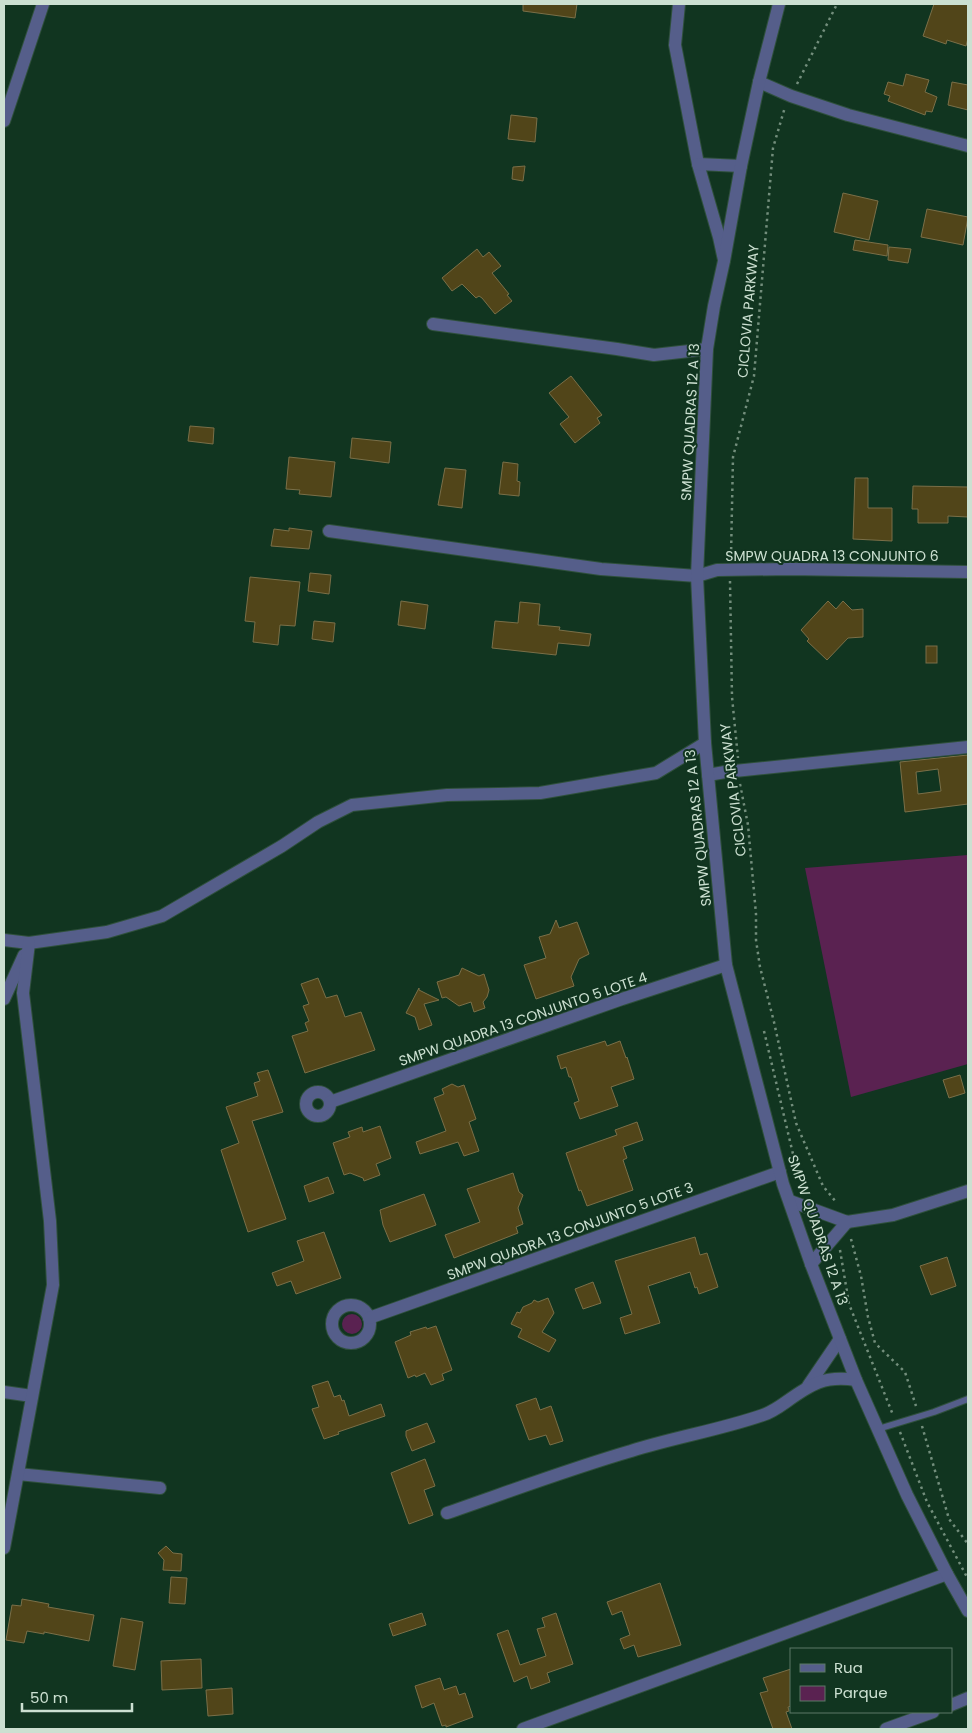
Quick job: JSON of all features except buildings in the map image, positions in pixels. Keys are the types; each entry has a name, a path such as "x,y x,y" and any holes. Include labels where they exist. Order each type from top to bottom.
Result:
{"street":[{"path":"4,121 43,4"},
{"path":"679,4 675,45 698,164 724,261"},
{"name":"SMPW QUADRAS 12 A 13","path":"780,4 759,82 741,166 707,349 697,576 705,743 726,965 780,1172 811,1264 856,1380 907,1495 968,1611"},
{"path":"759,82 791,96 848,115 968,146"},
{"path":"698,164 741,166"},
{"path":"433,324 654,355 707,349"},
{"name":"SMPW QUADRA 13 CONJUNTO 6","path":"328,532 601,569 697,576 717,570 790,569 968,572"},
{"path":"4,940 29,943 107,932 162,916 282,846 318,822 352,805 447,795 540,793 656,773 705,743"},
{"path":"708,776 739,771 968,748"},
{"path":"4,999 29,943"},
{"path":"4,1548 53,1285 50,1221 23,993 29,943"},
{"name":"SMPW QUADRA 13 CONJUNTO 5 LOTE 4","path":"330,1102 622,999 726,965"},
{"name":"SMPW QUADRA 13 CONJUNTO 5 LOTE 3","path":"369,1318 780,1172"},
{"path":"790,1201 847,1222 893,1215 968,1191"},
{"path":"811,1264 847,1222"},
{"path":"808,1386 840,1339"},
{"path":"447,1512 631,1451 736,1424 766,1414 808,1386 823,1380 840,1378 856,1380"},
{"path":"4,1392 32,1396"},
{"path":"18,1474 160,1488"},
{"path":"523,1729 947,1574"},
{"path":"952,1705 968,1698"},
{"path":"886,1729 930,1713"}],"lane":[{"path":"878,1429 919,1417 968,1399"}],"path":[{"name":"CICLOVIA PARKWAY","path":"837,4 782,112 774,148 754,376 734,457 731,570 732,697 740,791 748,825 756,914 756,940 760,967 796,1123 823,1186 845,1216 861,1276 868,1317 875,1343 905,1372 949,1518 968,1544"},
{"path":"764,1031 793,1154 813,1209"},
{"path":"833,1238 840,1250 849,1304 896,1424 928,1502 968,1579"}],"green space":[{"path":"968,855 968,1064 851,1097 805,868"},
{"path":"348,1314 356,1314 362,1320 362,1328 356,1334 348,1334 342,1328 342,1320"}]}
